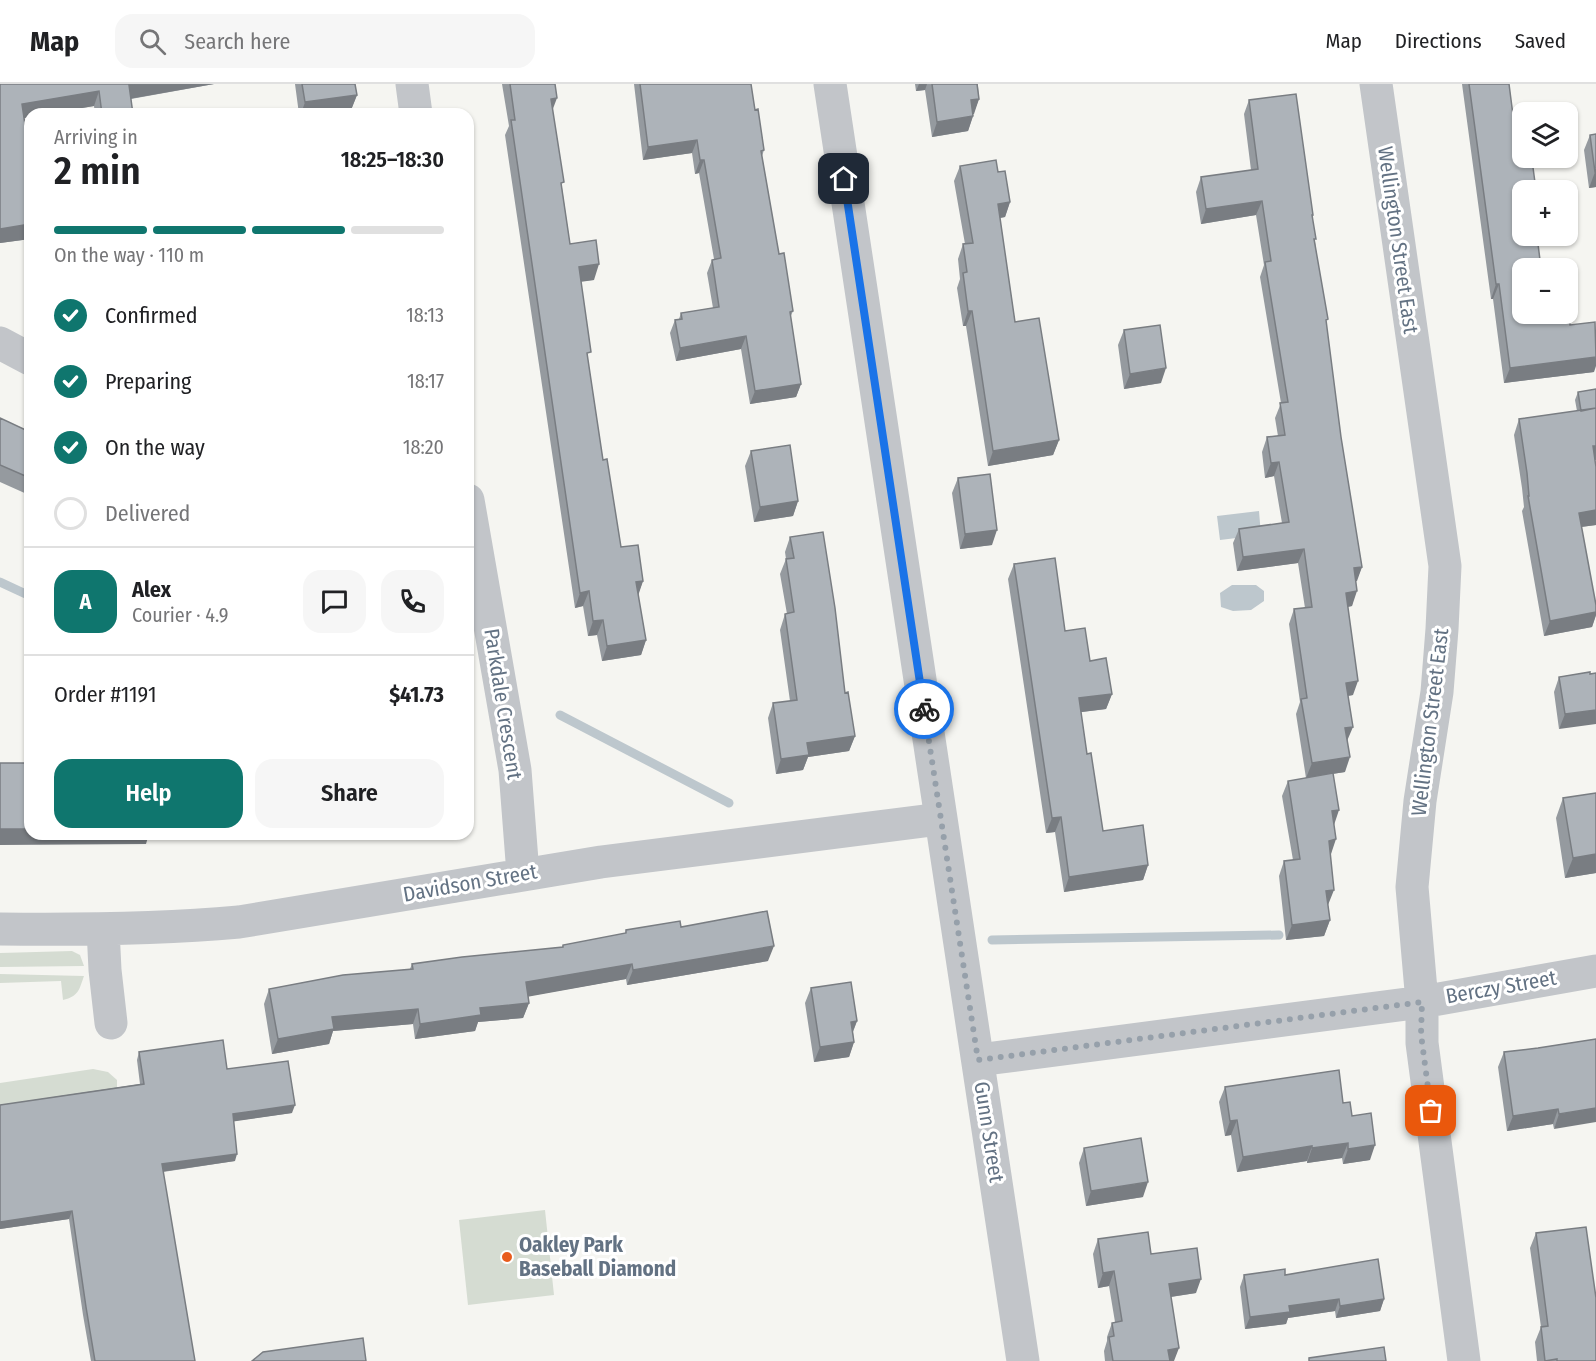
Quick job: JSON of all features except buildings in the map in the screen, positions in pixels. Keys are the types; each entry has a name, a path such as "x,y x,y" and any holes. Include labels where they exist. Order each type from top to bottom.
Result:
{"street":[{"path":"412,84 415,108"},
{"name":"Gunn Street","path":"830,84 1023,1361"},
{"name":"Wellington Street East","path":"1376,84 1445,566 1437,692 1420,801 1412,887 1422,1002 1421,1034 1464,1361"},
{"path":"0,343 24,356"},
{"name":"Parkdale Crescent","path":"474,534 515,770 523,874"},
{"name":"Davidson Street","path":"0,929 103,929 239,922 601,861 940,819"},
{"path":"103,929 111,1023"},
{"name":"Berczy Street","path":"978,1060 1422,1002 1596,971"}],"shaded area":[{"path":"1259,511 1261,535 1220,540 1217,516"},
{"path":"1232,585 1256,585 1264,591 1264,601 1251,610 1233,611 1221,607 1220,593"},
{"path":"72,951 80,955 84,966 0,967 0,953"},
{"path":"0,974 84,976 78,992 63,1000 61,981 0,983"},
{"path":"93,1069 108,1072 117,1080 117,1096 0,1112 0,1083"},
{"name":"Oakley Park Baseball Diamond","path":"545,1210 554,1295 468,1305 459,1220"}],"waterway":[{"path":"0,582 24,593"},
{"path":"560,715 729,803"},
{"path":"992,940 1279,935"}],"way so far":[{"path":"924,709 978,1060 1422,1002 1421,1034 1431,1111"}],"place":[{"name":"Oakley Park Baseball Diamond","path":"507,1257"}],"route":[{"path":"844,179 924,709"}]}
